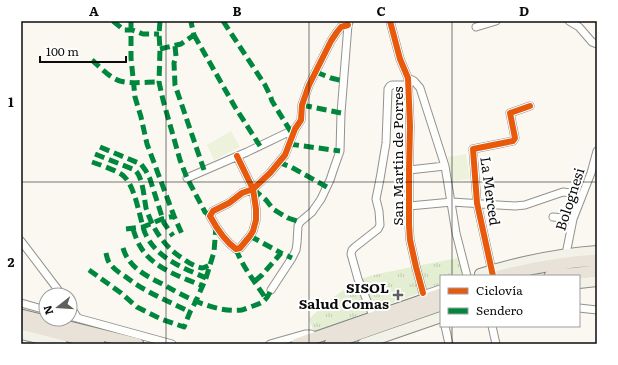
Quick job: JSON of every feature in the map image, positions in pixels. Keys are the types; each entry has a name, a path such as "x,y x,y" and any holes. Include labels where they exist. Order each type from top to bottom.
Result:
{"highway":[{"path":"495,274 526,270 554,264 597,260"},
{"path":"559,275 597,271"},
{"path":"296,344 440,294"},
{"path":"330,344 440,305"},
{"path":"21,315 138,344"},
{"path":"21,324 99,344"}],"main road":[{"path":"478,275 495,274 513,264 566,254 597,251"},
{"path":"580,283 597,281"},
{"path":"363,344 440,317"},
{"path":"21,334 62,344"}],"street":[{"name":"San Martin de Porres","path":"390,21 400,59 409,82 409,225 410,240 423,293"},
{"path":"476,27 496,21"},
{"path":"569,21 579,27 592,42 597,44"},
{"path":"237,156 253,189 256,220 250,236 240,248 236,250 216,226 210,216 211,213 229,203 242,193 253,189 270,173 285,155 300,120 302,105 309,86 331,41 341,27 349,23"},
{"path":"271,290 296,250 298,226 300,222 312,212 321,198 330,180 340,151 341,113 349,23"},
{"path":"374,318 358,279 351,254 352,250 378,229 380,225 376,199 386,142 388,88 392,85 414,81 420,88 445,166 456,233 466,275"},
{"name":"La Merced","path":"495,274 477,203 473,150 513,141 515,138 510,113 530,106"},
{"path":"187,178 295,129"},
{"name":"Bolognesi","path":"566,254 574,219 591,173 597,151"},
{"path":"409,170 445,166"},
{"path":"409,206 452,202 515,206 525,205 563,192 581,197"},
{"path":"552,217 574,219"},
{"path":"21,241 56,287"},
{"path":"21,303 38,308"},
{"path":"580,308 597,310"},
{"path":"78,317 172,344"},
{"path":"445,327 449,344"},
{"path":"492,327 496,344"},
{"path":"270,344 305,334 311,334 317,337"}],"lane":[{"path":"423,293 440,287"}],"green space":[{"path":"231,131 240,147 214,160 207,145"},
{"path":"466,154 470,179 451,181 448,157"},
{"path":"459,258 463,275 440,275 440,285 314,332 309,319 346,288 360,280 380,273"}],"marked path":[{"path":"113,21 124,30 132,30 143,34 159,34"},
{"path":"131,21 131,58 135,97 147,144 182,234"},
{"path":"160,21 159,82 163,100 180,160 187,178 205,212 210,216"},
{"path":"223,21 265,85 272,101 291,132"},
{"path":"160,49 181,44 194,35 191,22"},
{"path":"194,35 235,107 260,146"},
{"path":"175,46 175,85 204,170"},
{"path":"92,60 116,80 134,83 159,82"},
{"path":"316,72 343,81"},
{"path":"302,105 341,113"},
{"path":"289,144 340,151"},
{"path":"100,147 141,164 150,179 164,223 173,236"},
{"path":"95,154 135,170 138,173 144,193 146,208 152,224 171,250 197,267 202,268 210,265"},
{"path":"92,162 114,170 126,178 136,200 145,233 156,249 163,256 179,266 206,278"},
{"path":"278,162 291,167 327,187"},
{"path":"253,189 266,200 273,209 288,218 300,222"},
{"path":"126,229 143,227 174,216"},
{"path":"89,270 121,293 137,307 161,319 184,327 206,278 214,252 216,226"},
{"path":"133,229 145,254 159,266 203,286"},
{"path":"250,236 281,253"},
{"path":"123,248 130,262 140,272 183,295 212,307 242,310 262,302 266,299 271,290"},
{"path":"236,249 246,269 266,299"},
{"path":"106,253 108,260 114,269 149,292 190,312"},
{"path":"255,281 281,253 292,258"}],"cycle path":[{"path":"390,21 400,59 408,78 410,126 410,240 423,293"},
{"path":"237,156 253,189 256,220 250,236 240,248 236,249 215,226 210,216 213,211 229,203 242,193 253,189 270,173 285,155 295,129 301,120 302,105 309,85 331,41 341,27 348,25"},
{"path":"493,275 477,203 473,149 513,141 515,138 510,113 530,106"}],"place":[{"name":"SISOL Salud Comas","path":"398,295"}]}
